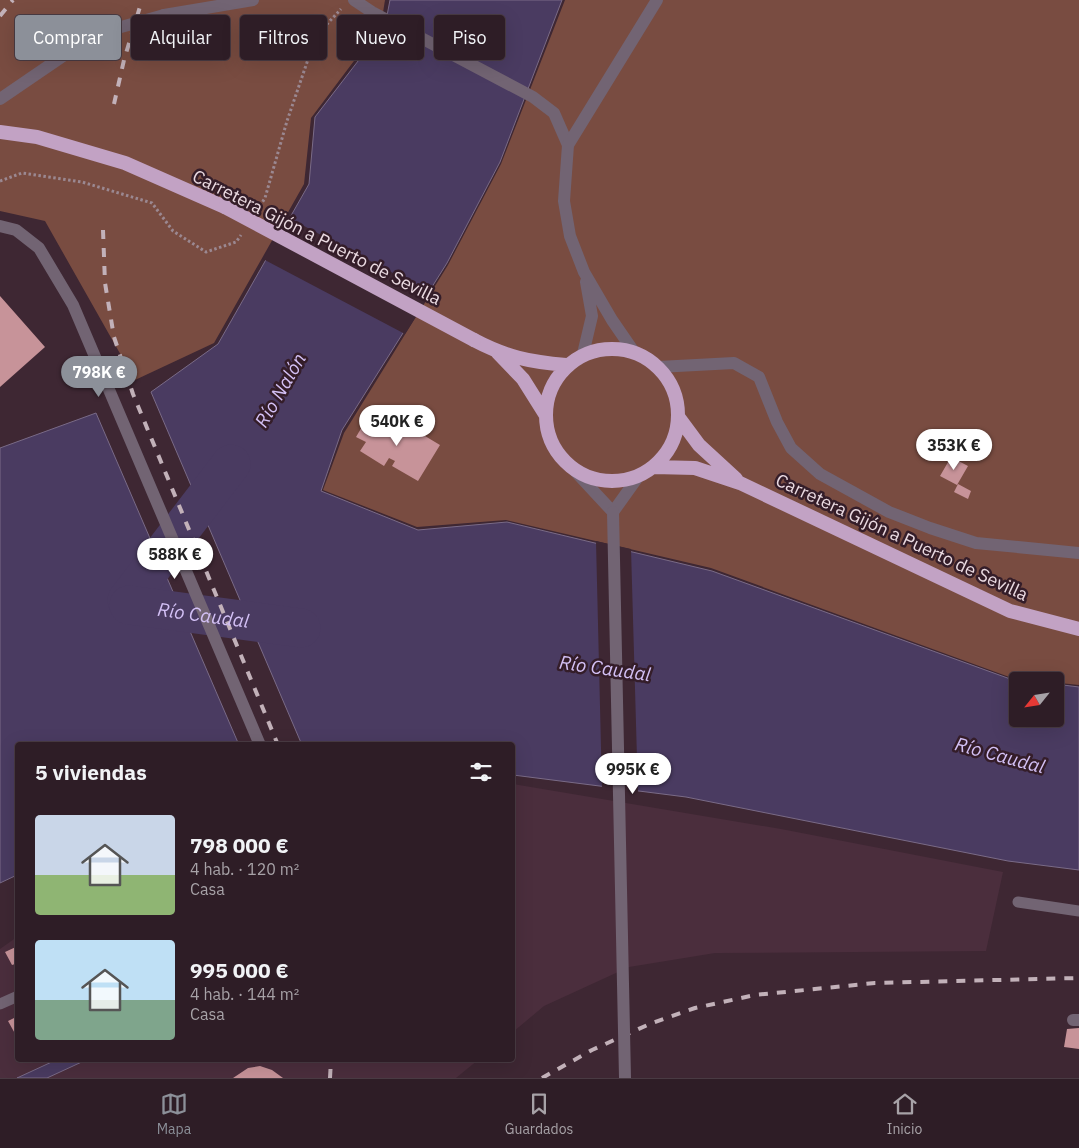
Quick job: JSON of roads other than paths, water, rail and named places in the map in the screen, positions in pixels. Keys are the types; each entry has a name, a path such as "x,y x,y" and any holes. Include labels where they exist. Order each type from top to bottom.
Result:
{"highway":[{"name":"Carretera Gijón a Puerto de Sevilla","path":"0,132 37,137 125,163 225,207 497,352 537,363 566,365"},
{"path":"617,348 634,352 647,358 658,367 670,382 677,400 679,418 675,437 666,453 654,467 638,476 621,481 604,481 588,477 573,469 558,454 548,435 545,414 549,392 566,365 583,354 600,349 617,348"},
{"name":"Carretera Gijón a Puerto de Sevilla","path":"497,352 524,379 545,414"},
{"name":"Carretera Gijón a Puerto de Sevilla","path":"679,418 699,445 740,483"},
{"name":"Carretera Gijón a Puerto de Sevilla","path":"654,467 695,468 740,483 1010,611 1079,629"}],"street":[{"path":"0,100 63,56 114,29 164,15 253,0"},
{"path":"354,0 372,12 533,98 554,113 568,145"},
{"path":"634,352 612,320 584,272 570,236 564,201 568,145 657,0"},
{"path":"0,226 16,230 39,248 73,305 259,742"},
{"path":"583,354 592,316 584,272"},
{"path":"658,367 734,363 759,377 777,422 791,448 820,474 890,512 976,543 1079,553"},
{"path":"573,469 613,512"},
{"path":"626,1078 613,512 638,476"}],"lane":[{"path":"1018,902 1079,911"},
{"path":"0,1004 15,997"}],"water":[{"path":"390,0 562,0 500,162 447,263 342,430 321,491 418,530 507,522 712,571 1009,679 1009,728 1064,728 1064,685 1079,687 1079,870 1008,861 686,797 515,775 515,742 301,742 151,392 218,344 309,184 315,117 359,60 424,60 424,15 387,15"},
{"path":"96,413 238,742 15,742 15,876 0,883 0,448"},
{"path":"52,1062 82,1062 47,1078 17,1078"}],"waterway":[{"name":"Río Nalón","path":"127,600 231,464"},
{"name":"Río Caudal","path":"129,605 301,628"}],"railway":[{"path":"0,16 13,0"},
{"path":"114,104 124,60 142,0"},
{"path":"103,230 105,283 114,337 133,394 277,742"},
{"path":"542,1078 592,1050 652,1023 695,1008 755,995 875,983 1079,978"},
{"path":"330,1078 331,1062"}]}
